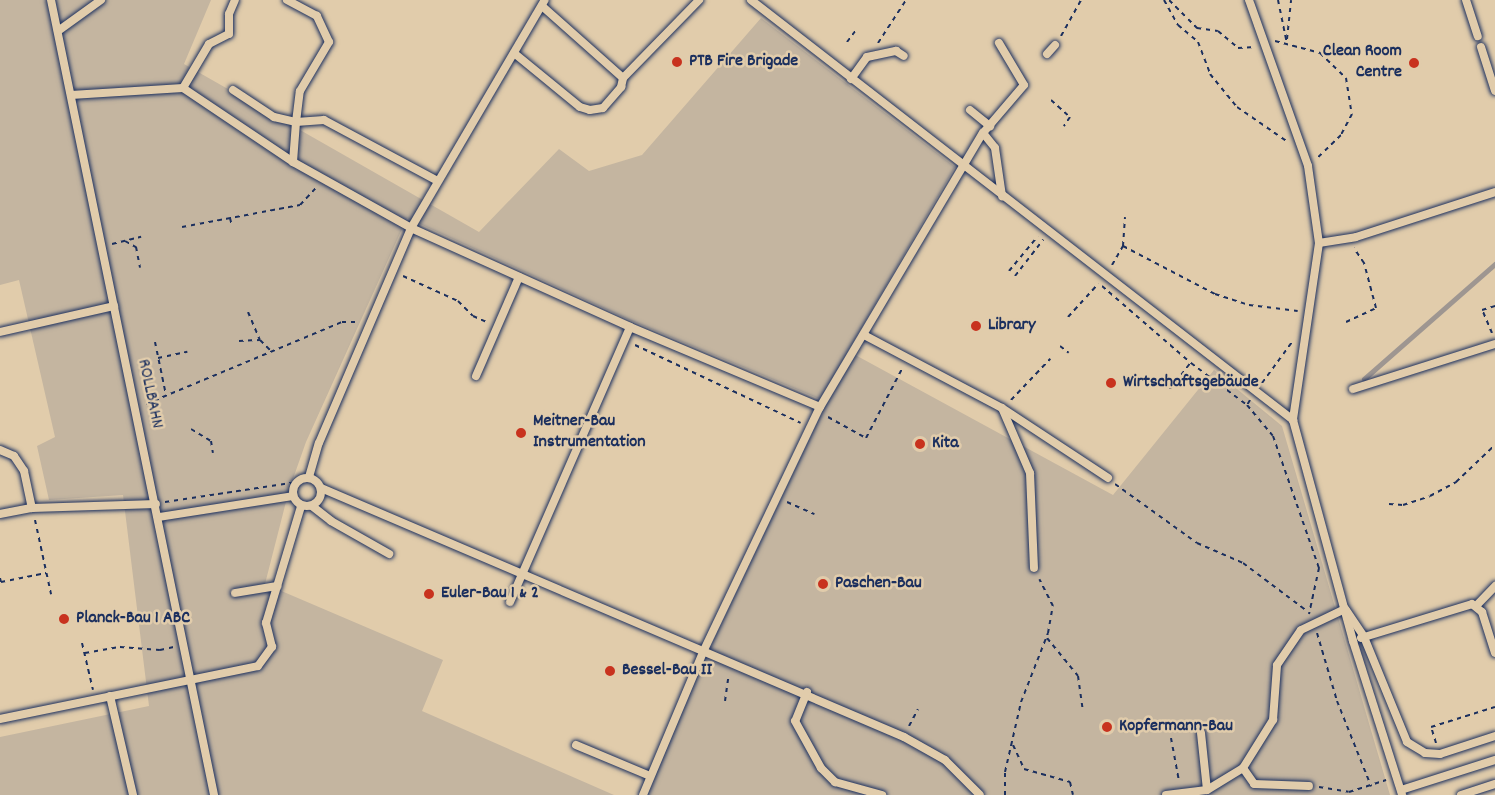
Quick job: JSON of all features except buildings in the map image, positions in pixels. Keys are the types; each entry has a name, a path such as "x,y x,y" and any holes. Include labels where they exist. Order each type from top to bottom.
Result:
{"lane":[{"name":"ROLLBAHN","path":"51,0 137,408 214,795"},
{"path":"58,31 100,0"},
{"path":"183,88 209,44 229,34 229,14 235,0"},
{"path":"287,0 317,16 329,42 300,91 293,162"},
{"path":"514,53 580,107 590,110 603,108 621,87 623,78 699,0"},
{"path":"751,0 1105,277 1293,420"},
{"path":"1249,0 1260,38 1308,166 1319,243 1293,420 1353,641 1396,776 1402,792 1495,760"},
{"path":"1466,0 1478,36"},
{"path":"309,477 319,443 411,228 544,3 623,78"},
{"path":"643,795 703,652 809,427 983,133 1024,84 999,43"},
{"path":"1047,54 1055,45"},
{"path":"1481,47 1495,92"},
{"path":"851,79 867,57 896,51 904,56"},
{"path":"71,95 183,88 293,162 411,228 630,327 820,407"},
{"path":"233,90 274,117 296,122 324,120 341,127 438,181"},
{"path":"970,110 990,126"},
{"path":"983,133 994,148 1002,196"},
{"path":"1319,243 1356,237 1495,192"},
{"path":"476,376 519,277"},
{"path":"0,332 114,306"},
{"path":"510,602 630,327"},
{"path":"864,335 1002,408 1107,478"},
{"path":"1353,389 1495,344"},
{"path":"1002,408 1030,473 1034,568"},
{"path":"0,450 14,456 24,471 32,508"},
{"path":"293,496 297,482 309,477"},
{"path":"309,477 321,488 522,572 703,652 807,692 904,737 945,760 980,795"},
{"path":"312,506 319,500 321,488"},
{"path":"293,496 302,506 312,506 331,521 389,554"},
{"path":"159,517 293,496"},
{"path":"0,514 32,508 156,504"},
{"path":"0,719 258,666 272,647 266,623 302,506"},
{"path":"235,593 278,586"},
{"path":"1476,606 1495,586"},
{"path":"1353,641 1472,603 1482,612 1495,653"},
{"path":"1173,794 1207,789 1243,768 1272,720 1277,665 1301,630 1345,609"},
{"path":"1345,609 1364,637 1407,742 1425,753 1440,754 1495,736"},
{"path":"807,692 795,721 820,768 835,782 882,795"},
{"path":"110,696 133,795"},
{"path":"1201,733 1207,789"},
{"path":"576,745 650,776"},
{"path":"1243,768 1254,784 1309,786"},
{"path":"1461,795 1495,784"}],"path":[{"path":"867,57 906,0"},
{"path":"1055,45 1072,21 1081,0"},
{"path":"1164,0 1178,25 1198,42 1210,74 1237,107 1289,143"},
{"path":"1169,0 1197,28 1218,31 1238,48 1260,48"},
{"path":"1278,0 1287,44"},
{"path":"1287,44 1291,0"},
{"path":"847,42 856,30"},
{"path":"1260,38 1320,53 1346,78 1352,114 1341,135 1308,166"},
{"path":"1051,100 1071,117 1064,126"},
{"path":"1286,132 1292,152"},
{"path":"182,227 300,205 324,179"},
{"path":"1123,246 1125,217"},
{"path":"230,218 232,226"},
{"path":"1009,271 1046,231"},
{"path":"1015,276 1046,231"},
{"path":"102,247 141,237"},
{"path":"1346,322 1376,308 1364,263 1353,247 1356,237"},
{"path":"125,241 136,247 140,268"},
{"path":"392,271 458,301 473,316 497,327"},
{"path":"1105,277 1102,289 1191,363 1247,405"},
{"path":"1299,311 1300,300"},
{"path":"1495,306 1482,310 1495,339"},
{"path":"248,312 260,340 272,352"},
{"path":"137,408 342,322 370,322"},
{"path":"239,341 260,340"},
{"path":"624,340 809,427"},
{"path":"155,342 166,396"},
{"path":"1060,346 1069,353"},
{"path":"158,358 187,352"},
{"path":"821,420 824,414 866,438 908,358"},
{"path":"1002,408 1050,359"},
{"path":"1170,390 1191,363"},
{"path":"191,429 211,441 213,453"},
{"path":"1389,504 1403,505 1430,496 1456,482 1495,445"},
{"path":"1107,478 1197,543 1243,564 1307,611"},
{"path":"156,504 297,482"},
{"path":"777,497 814,514"},
{"path":"32,508 51,594"},
{"path":"1005,795 1005,772 1021,702 1046,637 1053,606 1034,568"},
{"path":"0,578 1,582 46,573"},
{"path":"1313,623 1337,701 1371,786"},
{"path":"1046,637 1078,676 1083,710"},
{"path":"82,643 95,699"},
{"path":"85,653 120,647 160,650 184,645"},
{"path":"725,701 729,661"},
{"path":"1440,754 1431,727 1495,707"},
{"path":"904,737 918,709"},
{"path":"1171,738 1173,794"},
{"path":"1013,745 1024,769 1070,782 1073,795"},
{"path":"1309,786 1349,792 1396,776"}],"shaded area":[{"path":"0,0 211,0 184,64 479,232 559,149 589,171 642,155 761,18 955,167 848,351 1113,495 1214,370 1282,426 1390,795 640,795 827,402 632,321 407,218 306,442 289,490 265,584 443,660 422,711 614,795 0,795 0,737 149,706 123,495 49,500 37,446 55,437 19,280 0,285"}],"waterway":[{"path":"1364,379 1495,264"}],"place":[{"name":"PTB Fire Brigade","path":"677,62"},
{"name":"Clean Room Centre","path":"1414,63"},
{"name":"Library","path":"976,326"},
{"name":"Wirtschaftsgebäude","path":"1111,383"},
{"name":"Meitner-Bau Instrumentation","path":"521,433"},
{"name":"Kita","path":"920,444"},
{"name":"Paschen-Bau","path":"823,584"},
{"name":"Euler-Bau 1 & 2","path":"429,594"},
{"name":"Planck-Bau 1 ABC","path":"64,619"},
{"name":"Bessel-Bau II","path":"610,671"},
{"name":"Kopfermann-Bau","path":"1107,727"}]}
